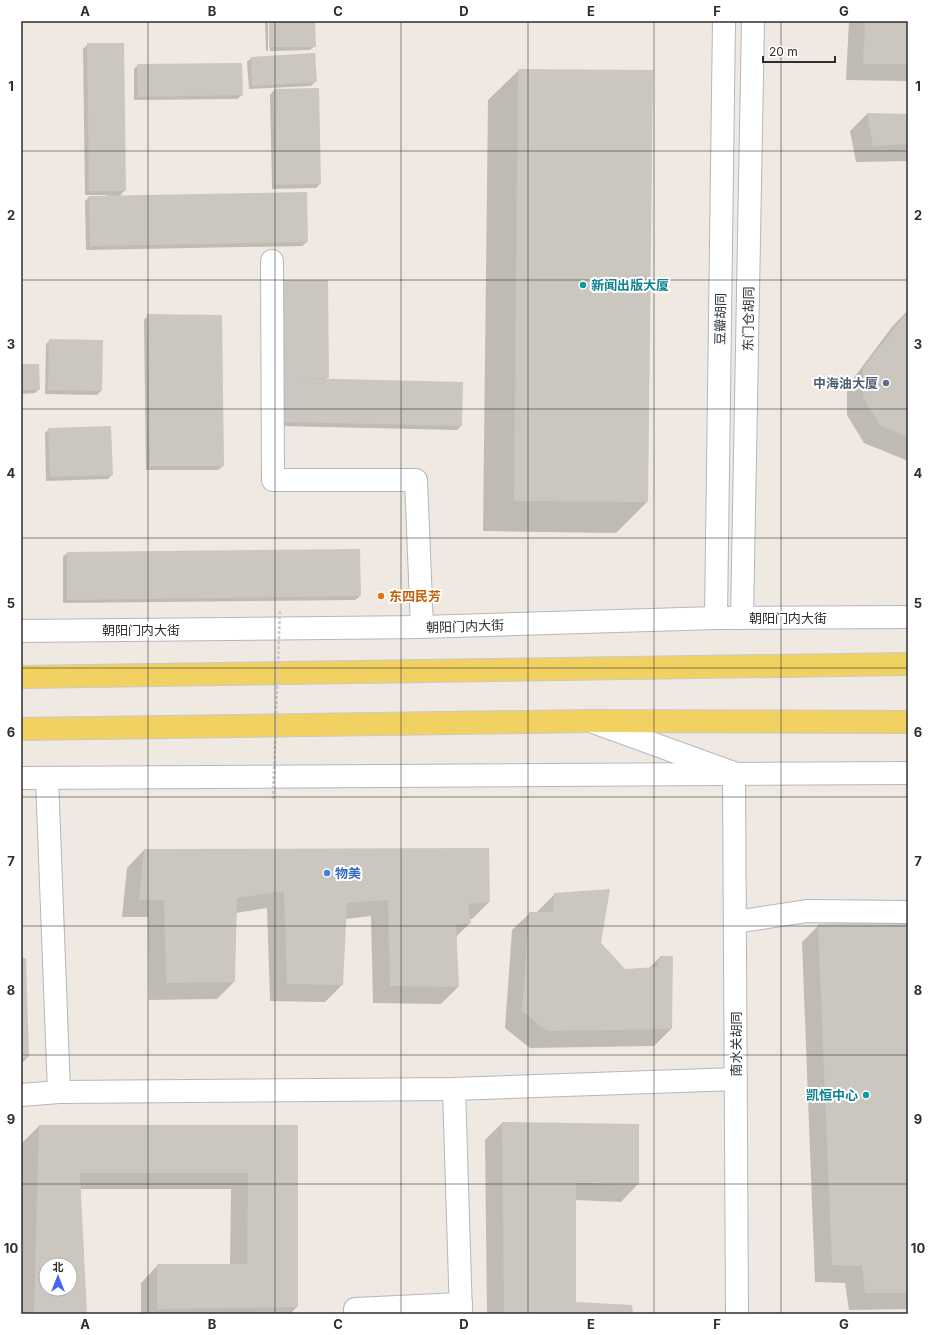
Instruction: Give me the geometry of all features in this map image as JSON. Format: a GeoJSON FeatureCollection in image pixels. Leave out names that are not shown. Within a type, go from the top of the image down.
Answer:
{"type":"FeatureCollection","features":[{"type":"Feature","properties":{"kind":"main road"},"geometry":{"type":"LineString","coordinates":[[21,677],[908,664]]}},
{"type":"Feature","properties":{"kind":"main road"},"geometry":{"type":"LineString","coordinates":[[21,729],[590,721],[908,722]]}},
{"type":"Feature","properties":{"kind":"street","name":"豆瓣胡同"},"geometry":{"type":"LineString","coordinates":[[716,618],[724,21]]}},
{"type":"Feature","properties":{"kind":"street","name":"东门仓胡同"},"geometry":{"type":"LineString","coordinates":[[742,618],[753,21]]}},
{"type":"Feature","properties":{"kind":"street"},"geometry":{"type":"LineString","coordinates":[[272,261],[273,480],[416,480],[422,627]]}},
{"type":"Feature","properties":{"kind":"street","name":"朝阳门内大街"},"geometry":{"type":"LineString","coordinates":[[21,630],[422,627],[716,618],[908,617]]}},
{"type":"Feature","properties":{"kind":"street"},"geometry":{"type":"LineString","coordinates":[[590,721],[734,773]]}},
{"type":"Feature","properties":{"kind":"street","name":"南水关胡同"},"geometry":{"type":"LineString","coordinates":[[734,773],[737,1314]]}},
{"type":"Feature","properties":{"kind":"street"},"geometry":{"type":"LineString","coordinates":[[21,778],[908,773]]}},
{"type":"Feature","properties":{"kind":"street"},"geometry":{"type":"LineString","coordinates":[[47,778],[59,1092]]}},
{"type":"Feature","properties":{"kind":"street"},"geometry":{"type":"LineString","coordinates":[[735,922],[807,911],[908,912]]}},
{"type":"Feature","properties":{"kind":"street"},"geometry":{"type":"LineString","coordinates":[[21,1095],[59,1092],[454,1089],[736,1079]]}},
{"type":"Feature","properties":{"kind":"street"},"geometry":{"type":"LineString","coordinates":[[355,1314],[355,1309],[461,1309],[454,1089]]}},
{"type":"Feature","properties":{"kind":"path"},"geometry":{"type":"LineString","coordinates":[[273,799],[280,610]]}},
{"type":"Feature","properties":{"kind":"building"},"geometry":{"type":"Polygon","coordinates":[[[269,21],[315,21],[316,47],[269,47],[269,21]]]}},
{"type":"Feature","properties":{"kind":"building"},"geometry":{"type":"Polygon","coordinates":[[[865,21],[908,21],[908,64],[863,64],[865,21]]]}},
{"type":"Feature","properties":{"kind":"building"},"geometry":{"type":"Polygon","coordinates":[[[87,43],[124,43],[126,191],[89,191],[87,43]]]}},
{"type":"Feature","properties":{"kind":"building"},"geometry":{"type":"Polygon","coordinates":[[[315,53],[317,82],[252,86],[251,57],[315,53]]]}},
{"type":"Feature","properties":{"kind":"building"},"geometry":{"type":"Polygon","coordinates":[[[242,63],[243,95],[138,97],[137,64],[242,63]]]}},
{"type":"Feature","properties":{"kind":"building","name":"新闻出版大厦"},"geometry":{"type":"Polygon","coordinates":[[[518,69],[653,70],[648,502],[514,501],[518,69]]]}},
{"type":"Feature","properties":{"kind":"building"},"geometry":{"type":"Polygon","coordinates":[[[319,88],[321,184],[276,185],[274,89],[319,88]]]}},
{"type":"Feature","properties":{"kind":"building"},"geometry":{"type":"Polygon","coordinates":[[[867,113],[908,114],[908,144],[873,146],[867,113]]]}},
{"type":"Feature","properties":{"kind":"building"},"geometry":{"type":"Polygon","coordinates":[[[307,192],[308,242],[90,246],[89,196],[307,192]]]}},
{"type":"Feature","properties":{"kind":"building"},"geometry":{"type":"Polygon","coordinates":[[[283,280],[328,280],[329,378],[297,378],[463,382],[462,426],[283,422],[283,280]]]}},
{"type":"Feature","properties":{"kind":"building","name":"中海油大厦"},"geometry":{"type":"Polygon","coordinates":[[[908,311],[908,437],[881,426],[863,398],[863,368],[908,311]]]}},
{"type":"Feature","properties":{"kind":"building"},"geometry":{"type":"Polygon","coordinates":[[[147,314],[222,315],[224,466],[150,466],[147,314]]]}},
{"type":"Feature","properties":{"kind":"building"},"geometry":{"type":"Polygon","coordinates":[[[49,339],[103,340],[102,391],[48,390],[49,339]]]}},
{"type":"Feature","properties":{"kind":"building"},"geometry":{"type":"Polygon","coordinates":[[[21,364],[39,364],[40,390],[21,390],[21,364]]]}},
{"type":"Feature","properties":{"kind":"building"},"geometry":{"type":"Polygon","coordinates":[[[111,426],[113,475],[50,477],[48,428],[111,426]]]}},
{"type":"Feature","properties":{"kind":"building"},"geometry":{"type":"Polygon","coordinates":[[[360,549],[361,596],[67,600],[67,552],[360,549]]]}},
{"type":"Feature","properties":{"kind":"building"},"geometry":{"type":"Polygon","coordinates":[[[489,848],[490,902],[468,904],[471,923],[456,925],[459,987],[390,986],[388,900],[347,903],[343,985],[287,984],[284,891],[237,898],[235,982],[166,983],[164,900],[139,900],[144,849],[489,848]]]}},
{"type":"Feature","properties":{"kind":"building"},"geometry":{"type":"Polygon","coordinates":[[[610,889],[601,943],[625,969],[657,967],[660,956],[673,956],[672,1029],[547,1031],[522,1011],[529,912],[553,912],[554,893],[610,889]]]}},
{"type":"Feature","properties":{"kind":"building","name":"凯恒中心"},"geometry":{"type":"Polygon","coordinates":[[[908,921],[908,1293],[865,1293],[862,1266],[832,1265],[818,924],[908,921]]]}},
{"type":"Feature","properties":{"kind":"building"},"geometry":{"type":"Polygon","coordinates":[[[21,958],[26,958],[29,1057],[21,1058],[21,958]]]}},
{"type":"Feature","properties":{"kind":"building"},"geometry":{"type":"Polygon","coordinates":[[[502,1122],[639,1124],[639,1185],[576,1183],[576,1302],[632,1305],[633,1314],[504,1314],[502,1122]]]}},
{"type":"Feature","properties":{"kind":"building"},"geometry":{"type":"Polygon","coordinates":[[[39,1125],[298,1125],[298,1307],[157,1309],[157,1264],[247,1264],[248,1173],[80,1173],[87,1314],[34,1314],[39,1125]]]}},
{"type":"Feature","properties":{"kind":"place","name":"新闻出版大厦"},"geometry":{"type":"Point","coordinates":[583,285]}},
{"type":"Feature","properties":{"kind":"place","name":"中海油大厦"},"geometry":{"type":"Point","coordinates":[886,383]}},
{"type":"Feature","properties":{"kind":"place","name":"东四民芳"},"geometry":{"type":"Point","coordinates":[381,596]}},
{"type":"Feature","properties":{"kind":"place","name":"物美"},"geometry":{"type":"Point","coordinates":[327,873]}},
{"type":"Feature","properties":{"kind":"place","name":"凯恒中心"},"geometry":{"type":"Point","coordinates":[866,1095]}}]}
